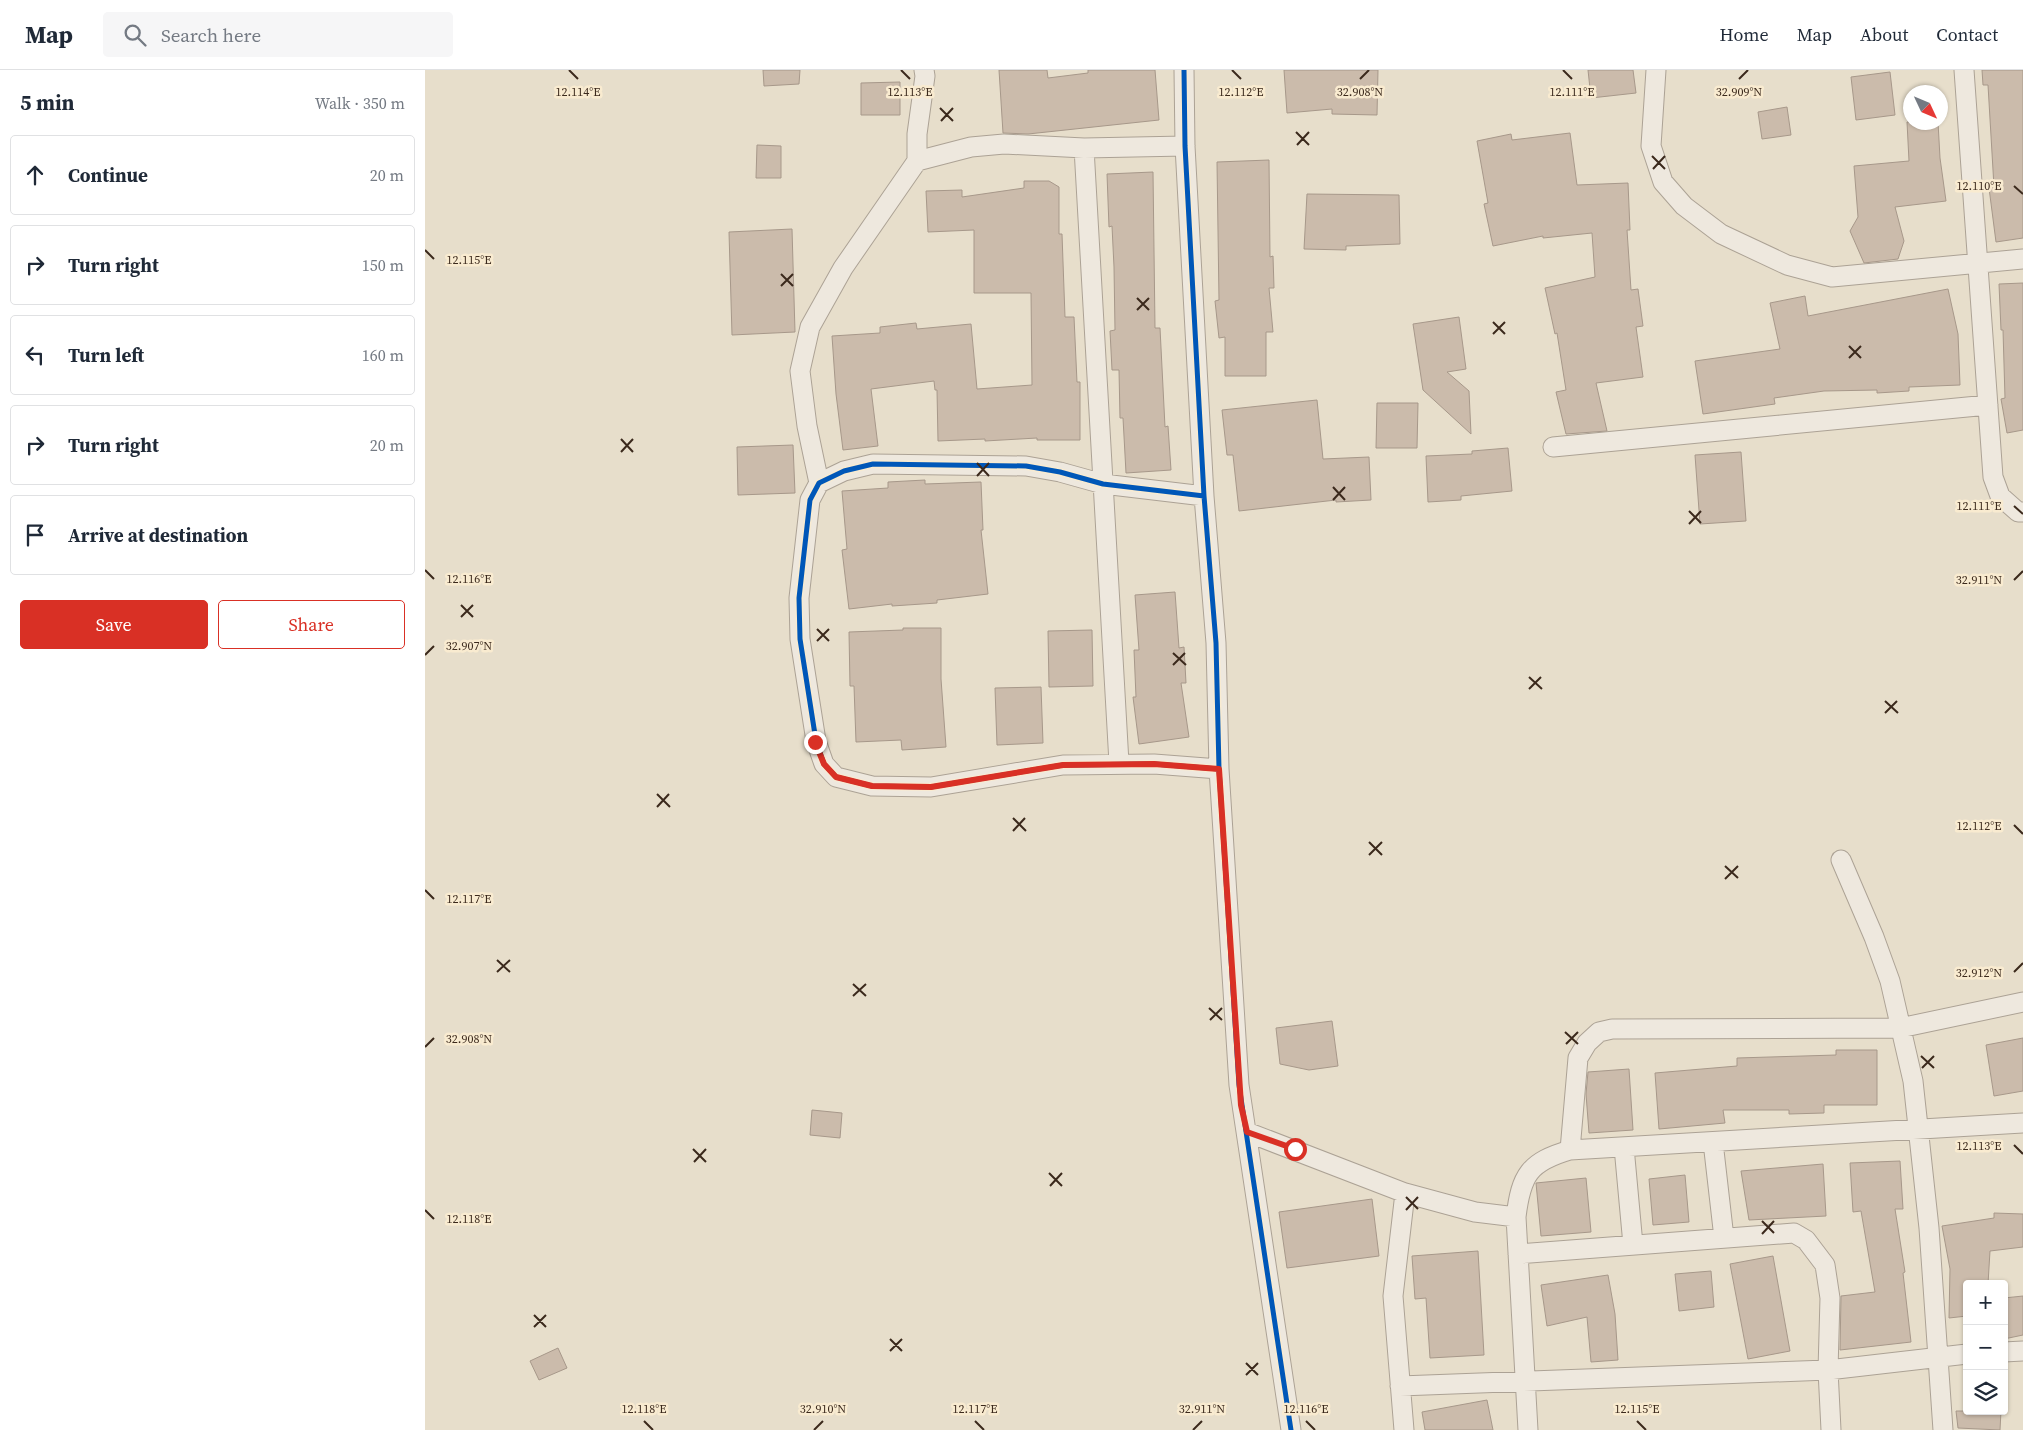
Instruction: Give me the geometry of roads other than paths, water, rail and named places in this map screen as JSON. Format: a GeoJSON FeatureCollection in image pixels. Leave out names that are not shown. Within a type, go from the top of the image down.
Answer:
{"type":"FeatureCollection","features":[{"type":"Feature","properties":{"kind":"street"},"geometry":{"type":"LineString","coordinates":[[819,483],[807,426],[800,371],[810,327],[843,268],[917,161],[917,134],[925,76],[923,70]]}},
{"type":"Feature","properties":{"kind":"street"},"geometry":{"type":"LineString","coordinates":[[1184,70],[1185,146],[1204,496],[1216,643],[1219,769],[1240,1095],[1291,1430]]}},
{"type":"Feature","properties":{"kind":"street"},"geometry":{"type":"LineString","coordinates":[[1656,70],[1651,146],[1663,182],[1684,206],[1721,234],[1787,265],[1832,277],[2023,259]]}},
{"type":"Feature","properties":{"kind":"street"},"geometry":{"type":"LineString","coordinates":[[1964,70],[1993,477],[2001,496],[2018,512],[2023,512]]}},
{"type":"Feature","properties":{"kind":"street"},"geometry":{"type":"LineString","coordinates":[[917,161],[971,147],[1005,144],[1084,148],[1185,146]]}},
{"type":"Feature","properties":{"kind":"street"},"geometry":{"type":"LineString","coordinates":[[1084,148],[1119,764]]}},
{"type":"Feature","properties":{"kind":"street"},"geometry":{"type":"LineString","coordinates":[[1553,447],[1988,405]]}},
{"type":"Feature","properties":{"kind":"street"},"geometry":{"type":"LineString","coordinates":[[1204,496],[1103,484],[1060,472],[1026,466],[873,464],[844,471],[819,483],[809,500],[799,598],[800,638],[815,742],[824,764],[836,777],[872,786],[931,787],[1063,765],[1119,764],[1219,769]]}},
{"type":"Feature","properties":{"kind":"street"},"geometry":{"type":"LineString","coordinates":[[1841,860],[1874,937],[1890,981],[1913,1081],[1939,1356],[1943,1430]]}},
{"type":"Feature","properties":{"kind":"street"},"geometry":{"type":"LineString","coordinates":[[1570,1150],[1578,1058],[1587,1043],[1599,1032],[1612,1029],[1900,1028],[2023,1002]]}},
{"type":"Feature","properties":{"kind":"street"},"geometry":{"type":"LineString","coordinates":[[1528,1430],[1516,1217],[1519,1192],[1528,1174],[1545,1157],[1570,1150],[2023,1124]]}},
{"type":"Feature","properties":{"kind":"street"},"geometry":{"type":"LineString","coordinates":[[1247,1132],[1405,1192],[1475,1212],[1516,1217]]}},
{"type":"Feature","properties":{"kind":"street"},"geometry":{"type":"LineString","coordinates":[[1713,1142],[1724,1238]]}},
{"type":"Feature","properties":{"kind":"street"},"geometry":{"type":"LineString","coordinates":[[1624,1147],[1633,1245]]}},
{"type":"Feature","properties":{"kind":"street"},"geometry":{"type":"LineString","coordinates":[[1403,1430],[1393,1296],[1405,1192]]}},
{"type":"Feature","properties":{"kind":"street"},"geometry":{"type":"LineString","coordinates":[[1518,1254],[1794,1233],[1806,1240],[1825,1265],[1830,1298],[1828,1370],[1831,1430]]}},
{"type":"Feature","properties":{"kind":"street"},"geometry":{"type":"LineString","coordinates":[[2008,1352],[2023,1351]]}},
{"type":"Feature","properties":{"kind":"street"},"geometry":{"type":"LineString","coordinates":[[1400,1386],[1828,1370],[1963,1354]]}}]}
